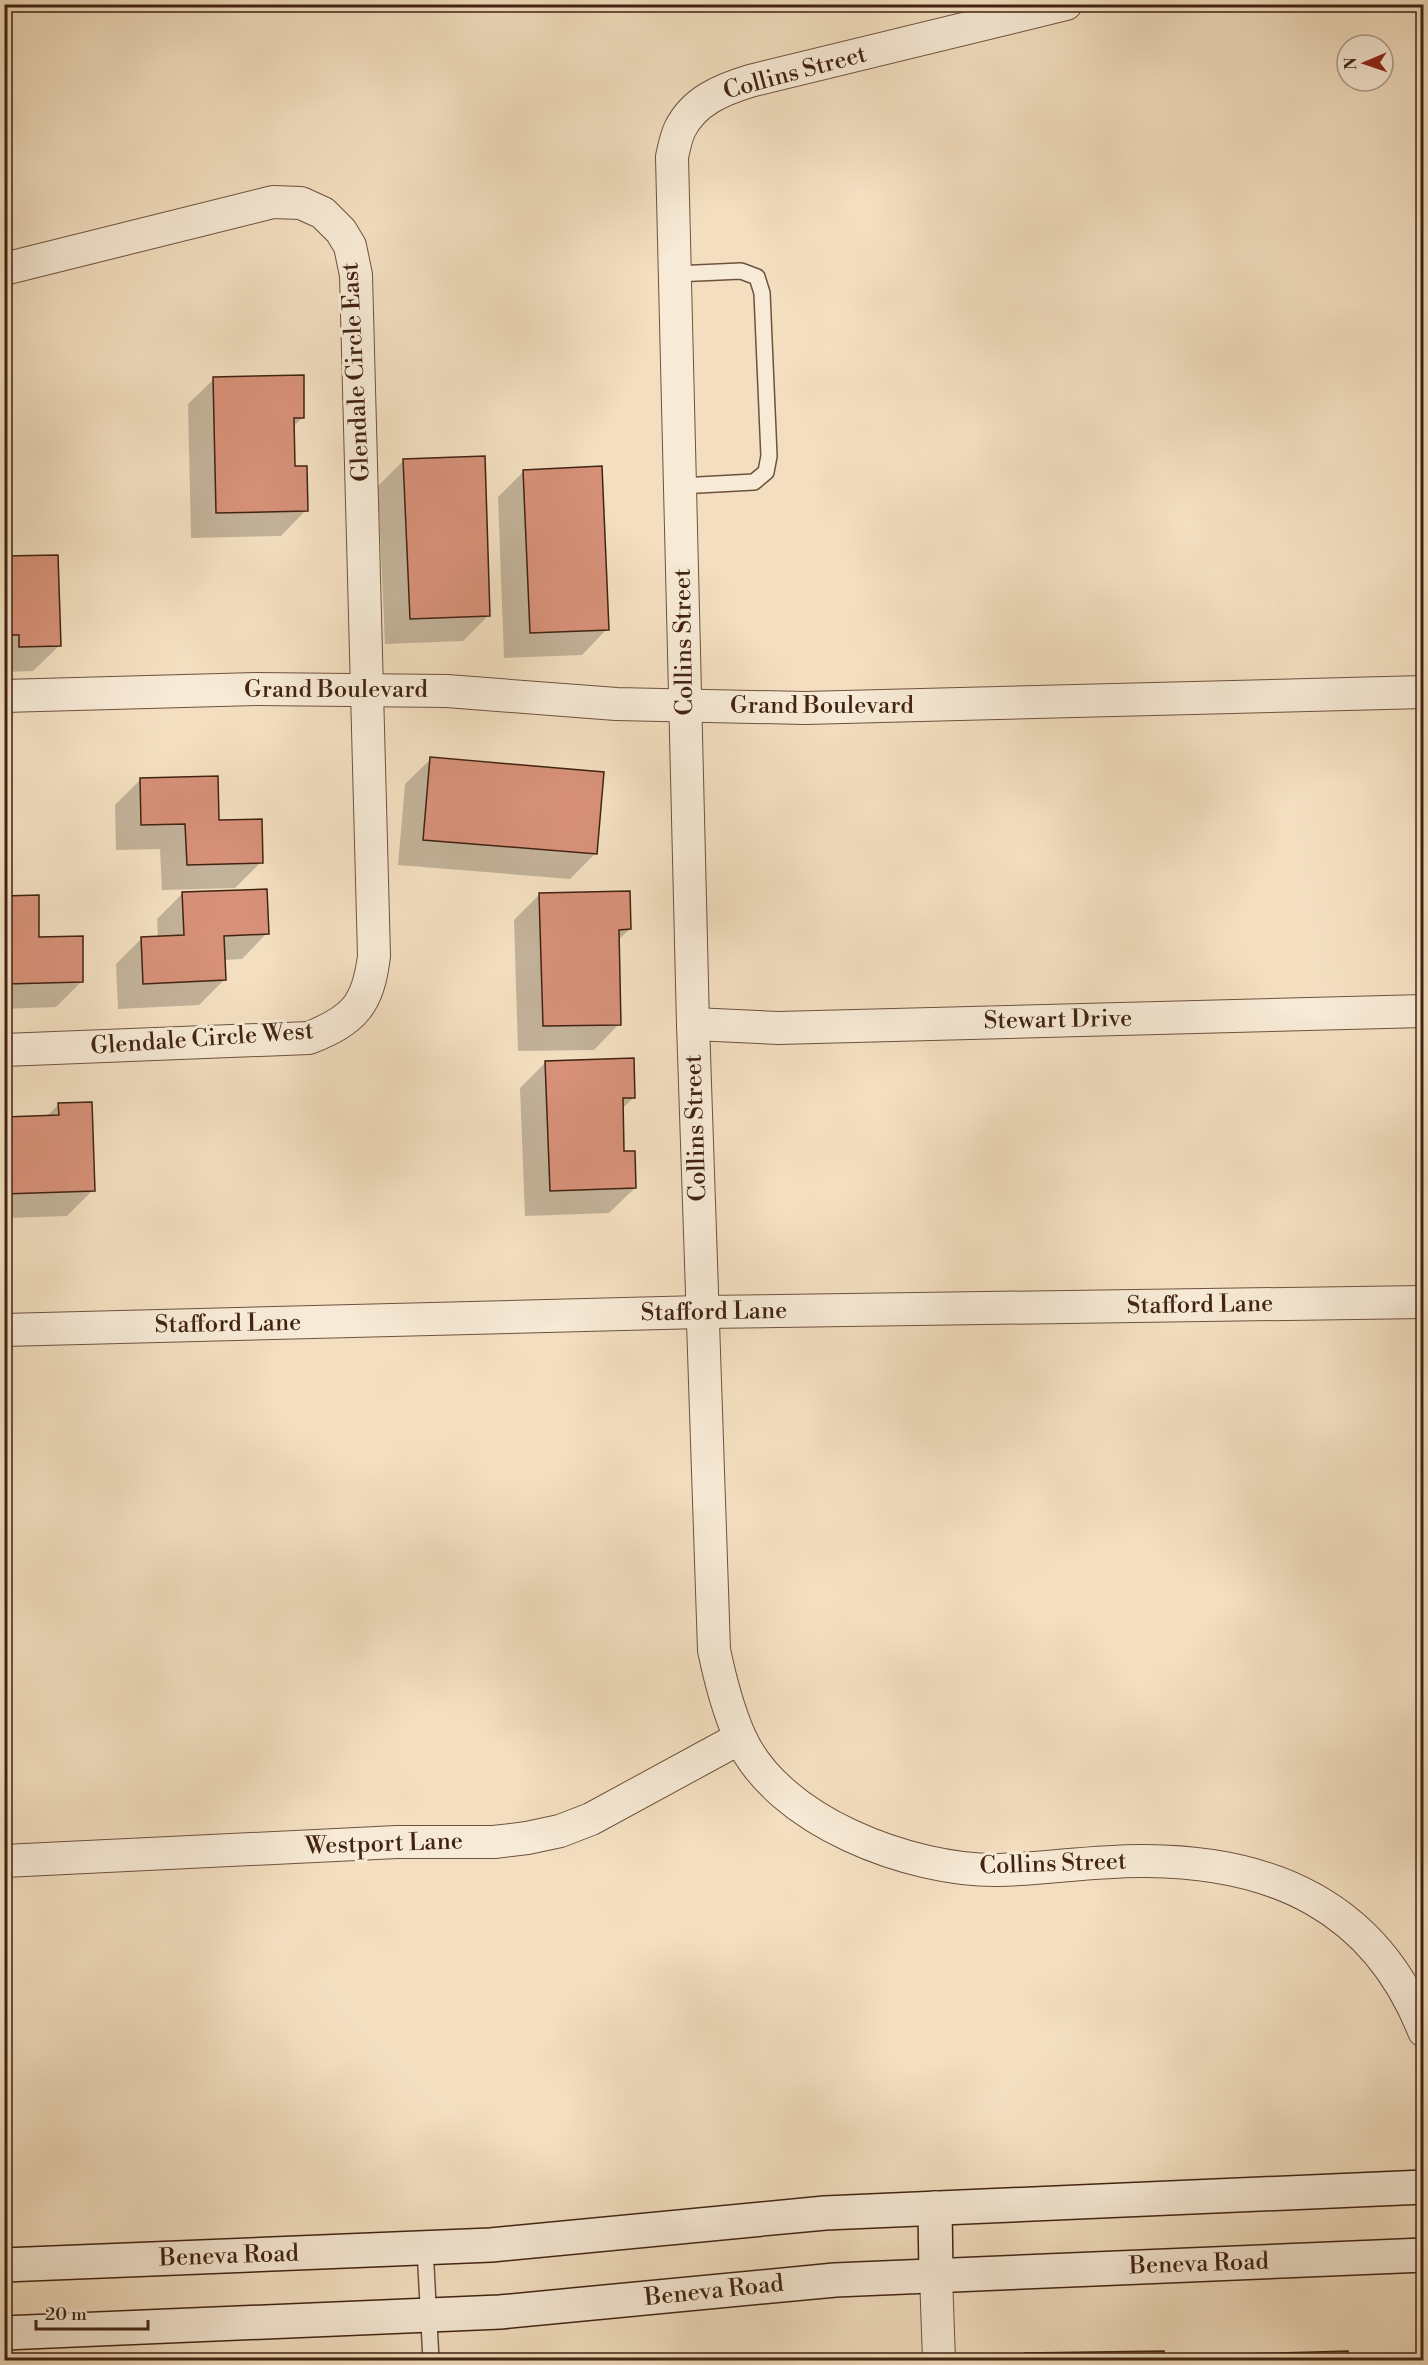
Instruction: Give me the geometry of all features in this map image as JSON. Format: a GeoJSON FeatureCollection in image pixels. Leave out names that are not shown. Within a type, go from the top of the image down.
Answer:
{"type":"FeatureCollection","features":[{"type":"Feature","properties":{"kind":"main road","name":"Beneva Road"},"geometry":{"type":"LineString","coordinates":[[4,2265],[491,2245],[825,2213],[1424,2187]]}},
{"type":"Feature","properties":{"kind":"main road"},"geometry":{"type":"LineString","coordinates":[[935,2208],[936,2276]]}},
{"type":"Feature","properties":{"kind":"main road","name":"Beneva Road"},"geometry":{"type":"LineString","coordinates":[[4,2333],[500,2312],[835,2280],[1424,2255]]}},
{"type":"Feature","properties":{"kind":"street","name":"Collins Street"},"geometry":{"type":"LineString","coordinates":[[1066,4],[720,90],[696,107],[680,129],[672,157],[701,1312],[714,1650],[720,1677],[740,1738],[763,1772],[793,1802],[836,1830],[892,1853],[940,1864],[996,1870],[1145,1861],[1202,1863],[1246,1871],[1304,1893],[1358,1931],[1380,1955],[1407,1993],[1424,2031]]}},
{"type":"Feature","properties":{"kind":"street","name":"Glendale Circle East"},"geometry":{"type":"LineString","coordinates":[[4,268],[273,202],[301,203],[323,213],[341,231],[350,246],[356,275],[366,690]]}},
{"type":"Feature","properties":{"kind":"street","name":"Grand Boulevard"},"geometry":{"type":"LineString","coordinates":[[4,696],[256,689],[447,691],[616,704],[805,708],[1424,692]]}},
{"type":"Feature","properties":{"kind":"street","name":"Glendale Circle West"},"geometry":{"type":"LineString","coordinates":[[4,1050],[309,1038],[336,1027],[358,1007],[370,983],[374,956],[366,690]]}},
{"type":"Feature","properties":{"kind":"street","name":"Stewart Drive"},"geometry":{"type":"LineString","coordinates":[[693,1024],[778,1028],[1424,1011]]}},
{"type":"Feature","properties":{"kind":"street","name":"Stafford Lane"},"geometry":{"type":"LineString","coordinates":[[4,1330],[701,1312],[1424,1302]]}},
{"type":"Feature","properties":{"kind":"street","name":"Westport Lane"},"geometry":{"type":"LineString","coordinates":[[4,1861],[397,1842],[494,1842],[527,1838],[560,1831],[591,1819],[740,1738]]}},
{"type":"Feature","properties":{"kind":"street"},"geometry":{"type":"LineString","coordinates":[[936,2276],[939,2361]]}},
{"type":"Feature","properties":{"kind":"lane"},"geometry":{"type":"LineString","coordinates":[[675,274],[741,271],[757,277],[762,293],[769,456],[766,472],[754,482],[680,486]]}},
{"type":"Feature","properties":{"kind":"lane"},"geometry":{"type":"LineString","coordinates":[[425,2248],[431,2361]]}},
{"type":"Feature","properties":{"kind":"building"},"geometry":{"type":"Polygon","coordinates":[[[304,375],[304,418],[294,418],[295,466],[307,466],[308,511],[216,513],[213,377],[304,375]]]}},
{"type":"Feature","properties":{"kind":"building"},"geometry":{"type":"Polygon","coordinates":[[[485,456],[490,616],[410,619],[403,459],[485,456]]]}},
{"type":"Feature","properties":{"kind":"building"},"geometry":{"type":"Polygon","coordinates":[[[602,466],[609,630],[530,633],[523,470],[602,466]]]}},
{"type":"Feature","properties":{"kind":"building"},"geometry":{"type":"Polygon","coordinates":[[[58,555],[61,646],[19,647],[19,635],[4,635],[4,556],[58,555]]]}},
{"type":"Feature","properties":{"kind":"building"},"geometry":{"type":"Polygon","coordinates":[[[430,757],[604,772],[597,854],[423,840],[430,757]]]}},
{"type":"Feature","properties":{"kind":"building"},"geometry":{"type":"Polygon","coordinates":[[[218,776],[219,820],[262,819],[263,863],[187,865],[185,824],[141,825],[140,778],[218,776]]]}},
{"type":"Feature","properties":{"kind":"building"},"geometry":{"type":"Polygon","coordinates":[[[267,889],[269,934],[224,936],[226,980],[143,984],[141,937],[184,935],[182,892],[267,889]]]}},
{"type":"Feature","properties":{"kind":"building"},"geometry":{"type":"Polygon","coordinates":[[[630,891],[631,929],[619,930],[621,1025],[543,1026],[539,893],[630,891]]]}},
{"type":"Feature","properties":{"kind":"building"},"geometry":{"type":"Polygon","coordinates":[[[39,895],[39,937],[83,936],[83,982],[6,984],[4,896],[39,895]]]}},
{"type":"Feature","properties":{"kind":"building"},"geometry":{"type":"Polygon","coordinates":[[[634,1058],[635,1098],[623,1098],[624,1151],[635,1151],[636,1188],[550,1191],[545,1061],[634,1058]]]}},
{"type":"Feature","properties":{"kind":"building"},"geometry":{"type":"Polygon","coordinates":[[[92,1102],[95,1191],[4,1194],[4,1103],[5,1117],[59,1115],[58,1103],[92,1102]]]}},
{"type":"Feature","properties":{"kind":"building"},"geometry":{"type":"Polygon","coordinates":[[[1164,2351],[1164,2360],[1024,2360],[1024,2353],[1164,2351]]]}},
{"type":"Feature","properties":{"kind":"building"},"geometry":{"type":"Polygon","coordinates":[[[1348,2351],[1348,2360],[1241,2360],[1240,2354],[1348,2351]]]}}]}
